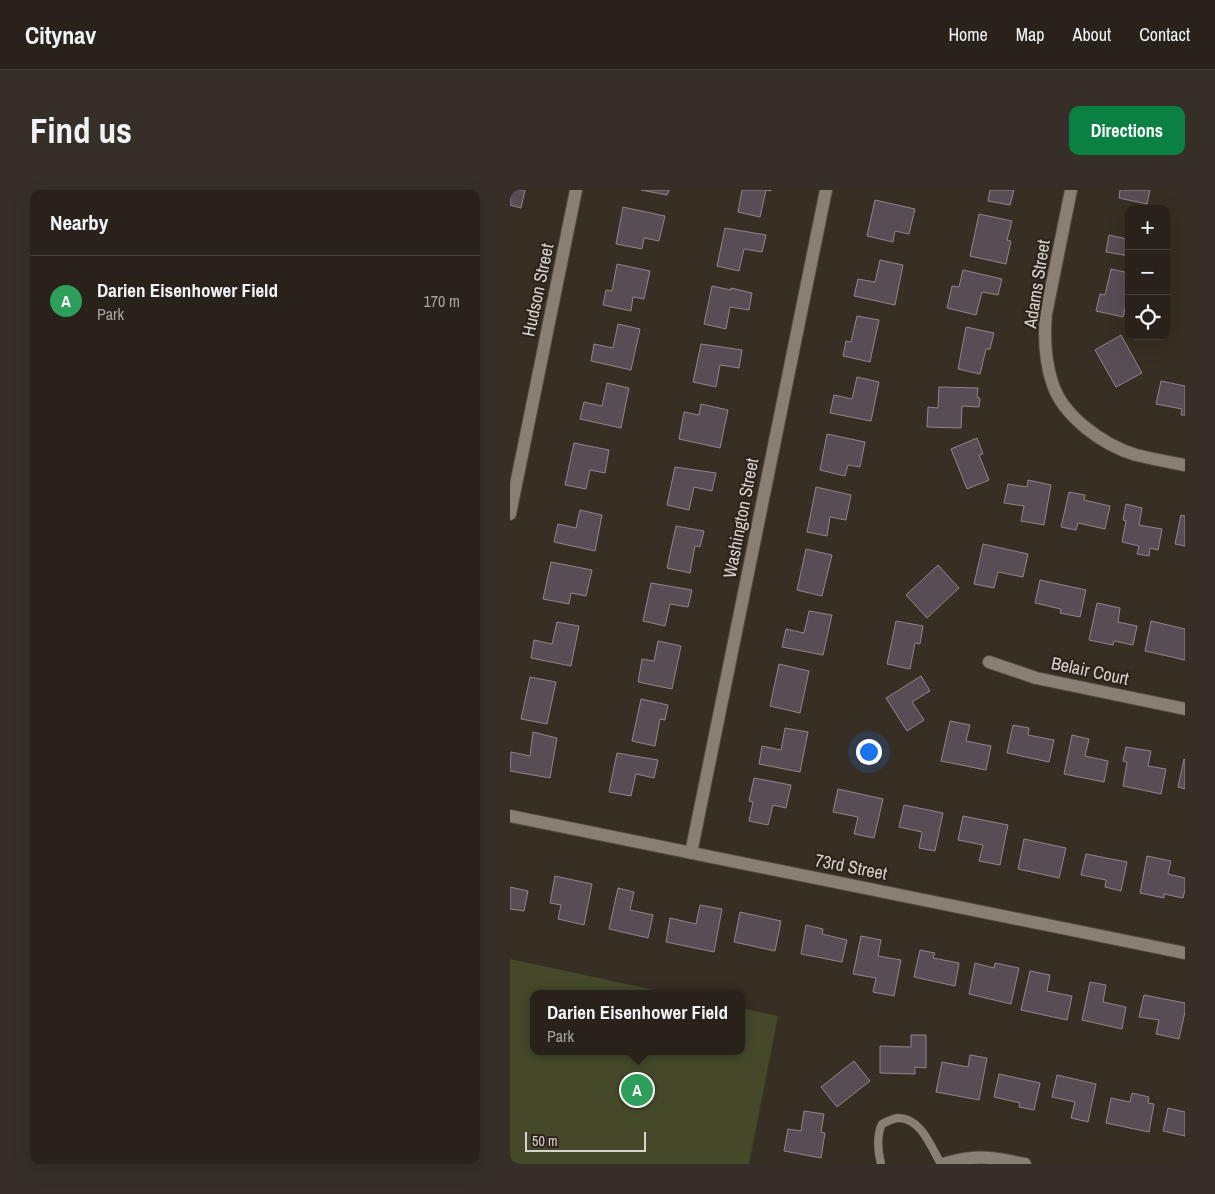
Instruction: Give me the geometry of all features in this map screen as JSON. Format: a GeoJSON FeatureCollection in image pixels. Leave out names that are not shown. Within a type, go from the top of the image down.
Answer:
{"type":"FeatureCollection","features":[{"type":"Feature","properties":{"kind":"street","name":"Hudson Street"},"geometry":{"type":"LineString","coordinates":[[510,514],[576,190]]}},
{"type":"Feature","properties":{"kind":"street","name":"Washington Street"},"geometry":{"type":"LineString","coordinates":[[691,853],[826,190]]}},
{"type":"Feature","properties":{"kind":"street","name":"Adams Street"},"geometry":{"type":"LineString","coordinates":[[1071,190],[1046,314],[1046,346],[1052,383],[1062,403],[1073,417],[1102,440],[1136,455],[1185,465]]}},
{"type":"Feature","properties":{"kind":"street","name":"Belair Court"},"geometry":{"type":"LineString","coordinates":[[989,662],[1036,678],[1185,709]]}},
{"type":"Feature","properties":{"kind":"street","name":"73rd Street"},"geometry":{"type":"LineString","coordinates":[[510,816],[1185,953]]}},
{"type":"Feature","properties":{"kind":"street"},"geometry":{"type":"LineString","coordinates":[[942,1164],[964,1159],[989,1158],[1025,1164]]}},
{"type":"Feature","properties":{"kind":"lane"},"geometry":{"type":"LineString","coordinates":[[881,1164],[878,1153],[879,1130],[882,1124],[896,1118],[912,1122],[924,1133],[942,1164]]}},
{"type":"Feature","properties":{"kind":"green space"},"geometry":{"type":"Polygon","coordinates":[[[510,959],[654,990],[530,990],[530,1055],[745,1055],[745,1009],[778,1016],[749,1164],[510,1164],[510,959]]]}},
{"type":"Feature","properties":{"kind":"building"},"geometry":{"type":"Polygon","coordinates":[[[510,190],[525,190],[521,208],[510,205],[510,190]]]}},
{"type":"Feature","properties":{"kind":"building"},"geometry":{"type":"Polygon","coordinates":[[[641,190],[669,190],[667,195],[641,190]]]}},
{"type":"Feature","properties":{"kind":"building"},"geometry":{"type":"Polygon","coordinates":[[[742,190],[766,190],[760,217],[738,212],[742,190]]]}},
{"type":"Feature","properties":{"kind":"building"},"geometry":{"type":"Polygon","coordinates":[[[990,190],[1014,190],[1010,205],[988,201],[990,190]]]}},
{"type":"Feature","properties":{"kind":"building"},"geometry":{"type":"Polygon","coordinates":[[[1120,190],[1150,190],[1147,204],[1119,198],[1120,190]]]}},
{"type":"Feature","properties":{"kind":"building"},"geometry":{"type":"Polygon","coordinates":[[[875,200],[915,209],[909,234],[895,231],[893,242],[867,236],[875,200]]]}},
{"type":"Feature","properties":{"kind":"building"},"geometry":{"type":"Polygon","coordinates":[[[623,207],[665,216],[659,241],[644,238],[642,249],[616,244],[623,207]]]}},
{"type":"Feature","properties":{"kind":"building"},"geometry":{"type":"Polygon","coordinates":[[[979,214],[1012,221],[1007,240],[1011,241],[1006,264],[970,256],[979,214]]]}},
{"type":"Feature","properties":{"kind":"building"},"geometry":{"type":"Polygon","coordinates":[[[725,228],[766,235],[762,252],[744,249],[739,271],[717,266],[725,228]]]}},
{"type":"Feature","properties":{"kind":"building"},"geometry":{"type":"Polygon","coordinates":[[[1109,235],[1125,239],[1125,255],[1106,252],[1109,235]]]}},
{"type":"Feature","properties":{"kind":"building"},"geometry":{"type":"Polygon","coordinates":[[[880,260],[903,265],[895,305],[854,296],[858,279],[875,282],[880,260]]]}},
{"type":"Feature","properties":{"kind":"building"},"geometry":{"type":"Polygon","coordinates":[[[617,264],[650,271],[644,299],[633,297],[631,311],[603,305],[606,290],[612,291],[617,264]]]}},
{"type":"Feature","properties":{"kind":"building"},"geometry":{"type":"Polygon","coordinates":[[[1111,269],[1125,272],[1125,309],[1123,317],[1096,311],[1100,294],[1105,295],[1111,269]]]}},
{"type":"Feature","properties":{"kind":"building"},"geometry":{"type":"Polygon","coordinates":[[[963,270],[1002,279],[998,295],[982,292],[976,315],[947,308],[952,286],[959,287],[963,270]]]}},
{"type":"Feature","properties":{"kind":"building"},"geometry":{"type":"Polygon","coordinates":[[[712,286],[752,293],[749,310],[730,307],[726,329],[704,324],[712,286]]]}},
{"type":"Feature","properties":{"kind":"building"},"geometry":{"type":"Polygon","coordinates":[[[857,316],[879,320],[870,362],[843,356],[846,341],[851,342],[857,316]]]}},
{"type":"Feature","properties":{"kind":"building"},"geometry":{"type":"Polygon","coordinates":[[[618,324],[640,329],[631,370],[591,361],[594,344],[613,348],[618,324]]]}},
{"type":"Feature","properties":{"kind":"building"},"geometry":{"type":"Polygon","coordinates":[[[966,327],[994,333],[990,349],[986,349],[980,374],[958,369],[966,327]]]}},
{"type":"Feature","properties":{"kind":"building"},"geometry":{"type":"Polygon","coordinates":[[[1121,335],[1142,373],[1116,387],[1095,350],[1121,335]]]}},
{"type":"Feature","properties":{"kind":"building"},"geometry":{"type":"Polygon","coordinates":[[[701,344],[742,350],[739,368],[720,365],[716,387],[693,382],[701,344]]]}},
{"type":"Feature","properties":{"kind":"building"},"geometry":{"type":"Polygon","coordinates":[[[857,377],[879,382],[871,421],[830,413],[834,395],[852,399],[857,377]]]}},
{"type":"Feature","properties":{"kind":"building"},"geometry":{"type":"Polygon","coordinates":[[[1161,381],[1185,386],[1185,415],[1181,415],[1182,409],[1156,404],[1161,381]]]}},
{"type":"Feature","properties":{"kind":"building"},"geometry":{"type":"Polygon","coordinates":[[[607,383],[629,388],[621,428],[580,419],[584,402],[602,406],[607,383]]]}},
{"type":"Feature","properties":{"kind":"building"},"geometry":{"type":"Polygon","coordinates":[[[939,387],[978,388],[979,407],[962,406],[961,428],[927,427],[928,407],[938,408],[939,387]]]}},
{"type":"Feature","properties":{"kind":"building"},"geometry":{"type":"Polygon","coordinates":[[[701,404],[728,410],[720,448],[679,439],[684,412],[699,415],[701,404]]]}},
{"type":"Feature","properties":{"kind":"building"},"geometry":{"type":"Polygon","coordinates":[[[827,434],[865,442],[860,467],[848,465],[845,476],[820,470],[827,434]]]}},
{"type":"Feature","properties":{"kind":"building"},"geometry":{"type":"Polygon","coordinates":[[[977,438],[983,454],[979,455],[989,480],[967,489],[951,449],[977,438]]]}},
{"type":"Feature","properties":{"kind":"building"},"geometry":{"type":"Polygon","coordinates":[[[574,443],[609,450],[605,473],[590,470],[586,489],[565,485],[574,443]]]}},
{"type":"Feature","properties":{"kind":"building"},"geometry":{"type":"Polygon","coordinates":[[[675,467],[716,473],[712,491],[694,487],[689,510],[667,505],[675,467]]]}},
{"type":"Feature","properties":{"kind":"building"},"geometry":{"type":"Polygon","coordinates":[[[1028,480],[1051,485],[1044,525],[1021,521],[1024,506],[1004,503],[1008,484],[1027,487],[1028,480]]]}},
{"type":"Feature","properties":{"kind":"building"},"geometry":{"type":"Polygon","coordinates":[[[816,487],[851,495],[846,520],[830,517],[827,536],[807,532],[816,487]]]}},
{"type":"Feature","properties":{"kind":"building"},"geometry":{"type":"Polygon","coordinates":[[[1069,492],[1085,495],[1084,500],[1110,506],[1105,529],[1078,523],[1076,530],[1061,527],[1069,492]]]}},
{"type":"Feature","properties":{"kind":"building"},"geometry":{"type":"Polygon","coordinates":[[[1126,504],[1142,508],[1139,525],[1162,529],[1158,550],[1150,548],[1149,556],[1137,554],[1139,546],[1122,542],[1126,521],[1123,520],[1126,504]]]}},
{"type":"Feature","properties":{"kind":"building"},"geometry":{"type":"Polygon","coordinates":[[[580,510],[602,515],[595,551],[554,542],[558,524],[576,528],[580,510]]]}},
{"type":"Feature","properties":{"kind":"building"},"geometry":{"type":"Polygon","coordinates":[[[1181,515],[1185,516],[1185,546],[1175,544],[1181,515]]]}},
{"type":"Feature","properties":{"kind":"building"},"geometry":{"type":"Polygon","coordinates":[[[676,526],[704,531],[700,547],[695,546],[690,573],[667,568],[676,526]]]}},
{"type":"Feature","properties":{"kind":"building"},"geometry":{"type":"Polygon","coordinates":[[[983,544],[1028,554],[1023,577],[998,572],[994,588],[974,584],[983,544]]]}},
{"type":"Feature","properties":{"kind":"building"},"geometry":{"type":"Polygon","coordinates":[[[806,549],[832,555],[822,596],[797,590],[806,549]]]}},
{"type":"Feature","properties":{"kind":"building"},"geometry":{"type":"Polygon","coordinates":[[[551,562],[592,570],[586,596],[571,593],[569,604],[543,599],[551,562]]]}},
{"type":"Feature","properties":{"kind":"building"},"geometry":{"type":"Polygon","coordinates":[[[938,565],[959,588],[927,618],[906,595],[938,565]]]}},
{"type":"Feature","properties":{"kind":"building"},"geometry":{"type":"Polygon","coordinates":[[[1040,580],[1086,590],[1080,617],[1060,613],[1061,609],[1035,603],[1040,580]]]}},
{"type":"Feature","properties":{"kind":"building"},"geometry":{"type":"Polygon","coordinates":[[[651,583],[692,590],[688,607],[670,604],[665,626],[643,621],[651,583]]]}},
{"type":"Feature","properties":{"kind":"building"},"geometry":{"type":"Polygon","coordinates":[[[1097,603],[1120,608],[1118,622],[1137,626],[1133,645],[1114,641],[1113,645],[1089,640],[1097,603]]]}},
{"type":"Feature","properties":{"kind":"building"},"geometry":{"type":"Polygon","coordinates":[[[809,611],[832,615],[823,655],[782,647],[786,629],[804,633],[809,611]]]}},
{"type":"Feature","properties":{"kind":"building"},"geometry":{"type":"Polygon","coordinates":[[[896,621],[923,626],[920,644],[915,643],[910,669],[887,664],[896,621]]]}},
{"type":"Feature","properties":{"kind":"building"},"geometry":{"type":"Polygon","coordinates":[[[1151,621],[1185,629],[1185,660],[1145,651],[1151,621]]]}},
{"type":"Feature","properties":{"kind":"building"},"geometry":{"type":"Polygon","coordinates":[[[557,622],[579,626],[571,666],[531,658],[534,640],[552,644],[557,622]]]}},
{"type":"Feature","properties":{"kind":"building"},"geometry":{"type":"Polygon","coordinates":[[[658,641],[681,646],[672,689],[638,682],[642,659],[654,661],[658,641]]]}},
{"type":"Feature","properties":{"kind":"building"},"geometry":{"type":"Polygon","coordinates":[[[779,664],[809,671],[800,713],[770,706],[779,664]]]}},
{"type":"Feature","properties":{"kind":"building"},"geometry":{"type":"Polygon","coordinates":[[[921,676],[930,691],[912,702],[924,720],[907,731],[886,698],[921,676]]]}},
{"type":"Feature","properties":{"kind":"building"},"geometry":{"type":"Polygon","coordinates":[[[530,677],[556,682],[547,724],[521,719],[530,677]]]}},
{"type":"Feature","properties":{"kind":"building"},"geometry":{"type":"Polygon","coordinates":[[[641,699],[668,705],[665,720],[660,719],[655,746],[632,741],[641,699]]]}},
{"type":"Feature","properties":{"kind":"building"},"geometry":{"type":"Polygon","coordinates":[[[950,721],[970,725],[966,741],[991,746],[986,770],[941,761],[950,721]]]}},
{"type":"Feature","properties":{"kind":"building"},"geometry":{"type":"Polygon","coordinates":[[[1013,725],[1029,728],[1028,735],[1054,740],[1049,762],[1007,753],[1013,725]]]}},
{"type":"Feature","properties":{"kind":"building"},"geometry":{"type":"Polygon","coordinates":[[[785,728],[808,732],[800,772],[759,764],[762,746],[781,750],[785,728]]]}},
{"type":"Feature","properties":{"kind":"building"},"geometry":{"type":"Polygon","coordinates":[[[533,732],[557,738],[550,778],[510,771],[511,752],[530,756],[533,732]]]}},
{"type":"Feature","properties":{"kind":"building"},"geometry":{"type":"Polygon","coordinates":[[[1072,735],[1089,739],[1085,756],[1108,761],[1104,782],[1064,774],[1072,735]]]}},
{"type":"Feature","properties":{"kind":"building"},"geometry":{"type":"Polygon","coordinates":[[[1126,747],[1151,751],[1148,766],[1166,769],[1161,794],[1123,786],[1127,762],[1123,761],[1126,747]]]}},
{"type":"Feature","properties":{"kind":"building"},"geometry":{"type":"Polygon","coordinates":[[[617,753],[658,760],[654,778],[636,774],[631,796],[609,792],[617,753]]]}},
{"type":"Feature","properties":{"kind":"building"},"geometry":{"type":"Polygon","coordinates":[[[1185,760],[1185,789],[1178,787],[1185,760]]]}},
{"type":"Feature","properties":{"kind":"building"},"geometry":{"type":"Polygon","coordinates":[[[754,778],[791,785],[786,808],[773,805],[768,825],[749,821],[753,802],[749,801],[754,778]]]}},
{"type":"Feature","properties":{"kind":"building"},"geometry":{"type":"Polygon","coordinates":[[[838,789],[883,799],[874,838],[854,834],[858,817],[833,812],[838,789]]]}},
{"type":"Feature","properties":{"kind":"building"},"geometry":{"type":"Polygon","coordinates":[[[904,805],[943,813],[935,851],[919,848],[922,832],[899,827],[904,805]]]}},
{"type":"Feature","properties":{"kind":"building"},"geometry":{"type":"Polygon","coordinates":[[[963,816],[1008,825],[1000,865],[979,861],[983,845],[958,840],[963,816]]]}},
{"type":"Feature","properties":{"kind":"building"},"geometry":{"type":"Polygon","coordinates":[[[1024,839],[1066,848],[1059,878],[1018,869],[1024,839]]]}},
{"type":"Feature","properties":{"kind":"building"},"geometry":{"type":"Polygon","coordinates":[[[1086,854],[1127,862],[1121,891],[1105,887],[1106,880],[1081,875],[1086,854]]]}},
{"type":"Feature","properties":{"kind":"building"},"geometry":{"type":"Polygon","coordinates":[[[1147,856],[1171,861],[1168,874],[1185,878],[1183,898],[1164,894],[1164,898],[1140,893],[1147,856]]]}},
{"type":"Feature","properties":{"kind":"building"},"geometry":{"type":"Polygon","coordinates":[[[555,876],[592,884],[584,925],[558,919],[561,905],[550,903],[555,876]]]}},
{"type":"Feature","properties":{"kind":"building"},"geometry":{"type":"Polygon","coordinates":[[[510,887],[528,891],[524,911],[510,909],[510,887]]]}},
{"type":"Feature","properties":{"kind":"building"},"geometry":{"type":"Polygon","coordinates":[[[618,888],[634,892],[630,910],[653,915],[648,938],[609,929],[618,888]]]}},
{"type":"Feature","properties":{"kind":"building"},"geometry":{"type":"Polygon","coordinates":[[[700,905],[722,909],[714,952],[666,942],[670,918],[696,924],[700,905]]]}},
{"type":"Feature","properties":{"kind":"building"},"geometry":{"type":"Polygon","coordinates":[[[740,912],[781,921],[775,951],[734,942],[740,912]]]}},
{"type":"Feature","properties":{"kind":"building"},"geometry":{"type":"Polygon","coordinates":[[[806,925],[823,929],[822,934],[847,940],[842,962],[801,954],[806,925]]]}},
{"type":"Feature","properties":{"kind":"building"},"geometry":{"type":"Polygon","coordinates":[[[861,936],[881,940],[878,956],[901,960],[894,996],[873,992],[876,978],[853,974],[861,936]]]}},
{"type":"Feature","properties":{"kind":"building"},"geometry":{"type":"Polygon","coordinates":[[[920,950],[935,953],[933,958],[959,963],[955,986],[914,977],[920,950]]]}},
{"type":"Feature","properties":{"kind":"building"},"geometry":{"type":"Polygon","coordinates":[[[975,963],[994,968],[995,963],[1019,968],[1011,1004],[969,994],[975,963]]]}},
{"type":"Feature","properties":{"kind":"building"},"geometry":{"type":"Polygon","coordinates":[[[1030,971],[1050,975],[1047,991],[1072,996],[1067,1020],[1021,1010],[1030,971]]]}},
{"type":"Feature","properties":{"kind":"building"},"geometry":{"type":"Polygon","coordinates":[[[1090,982],[1106,985],[1103,1002],[1126,1007],[1122,1029],[1082,1020],[1090,982]]]}},
{"type":"Feature","properties":{"kind":"building"},"geometry":{"type":"Polygon","coordinates":[[[1144,995],[1185,1003],[1179,1039],[1156,1034],[1159,1020],[1139,1017],[1144,995]]]}},
{"type":"Feature","properties":{"kind":"building"},"geometry":{"type":"Polygon","coordinates":[[[911,1035],[926,1035],[926,1068],[915,1067],[915,1074],[880,1073],[880,1046],[911,1047],[911,1035]]]}},
{"type":"Feature","properties":{"kind":"building"},"geometry":{"type":"Polygon","coordinates":[[[970,1055],[987,1058],[979,1100],[936,1092],[942,1062],[968,1067],[970,1055]]]}},
{"type":"Feature","properties":{"kind":"building"},"geometry":{"type":"Polygon","coordinates":[[[854,1061],[870,1081],[837,1107],[821,1087],[854,1061]]]}},
{"type":"Feature","properties":{"kind":"building"},"geometry":{"type":"Polygon","coordinates":[[[999,1074],[1040,1083],[1034,1110],[1019,1107],[1020,1103],[994,1097],[999,1074]]]}},
{"type":"Feature","properties":{"kind":"building"},"geometry":{"type":"Polygon","coordinates":[[[1057,1075],[1096,1084],[1088,1122],[1071,1118],[1075,1102],[1052,1097],[1057,1075]]]}},
{"type":"Feature","properties":{"kind":"building"},"geometry":{"type":"Polygon","coordinates":[[[1132,1093],[1149,1097],[1148,1103],[1154,1104],[1149,1132],[1106,1123],[1111,1098],[1130,1102],[1132,1093]]]}},
{"type":"Feature","properties":{"kind":"building"},"geometry":{"type":"Polygon","coordinates":[[[1168,1108],[1185,1112],[1185,1136],[1163,1131],[1168,1108]]]}},
{"type":"Feature","properties":{"kind":"building"},"geometry":{"type":"Polygon","coordinates":[[[804,1111],[824,1114],[821,1132],[825,1133],[821,1158],[784,1151],[788,1129],[801,1131],[804,1111]]]}},
{"type":"Feature","properties":{"kind":"place","name":"Darien Eisenhower Field"},"geometry":{"type":"Point","coordinates":[637,1090]}}]}
